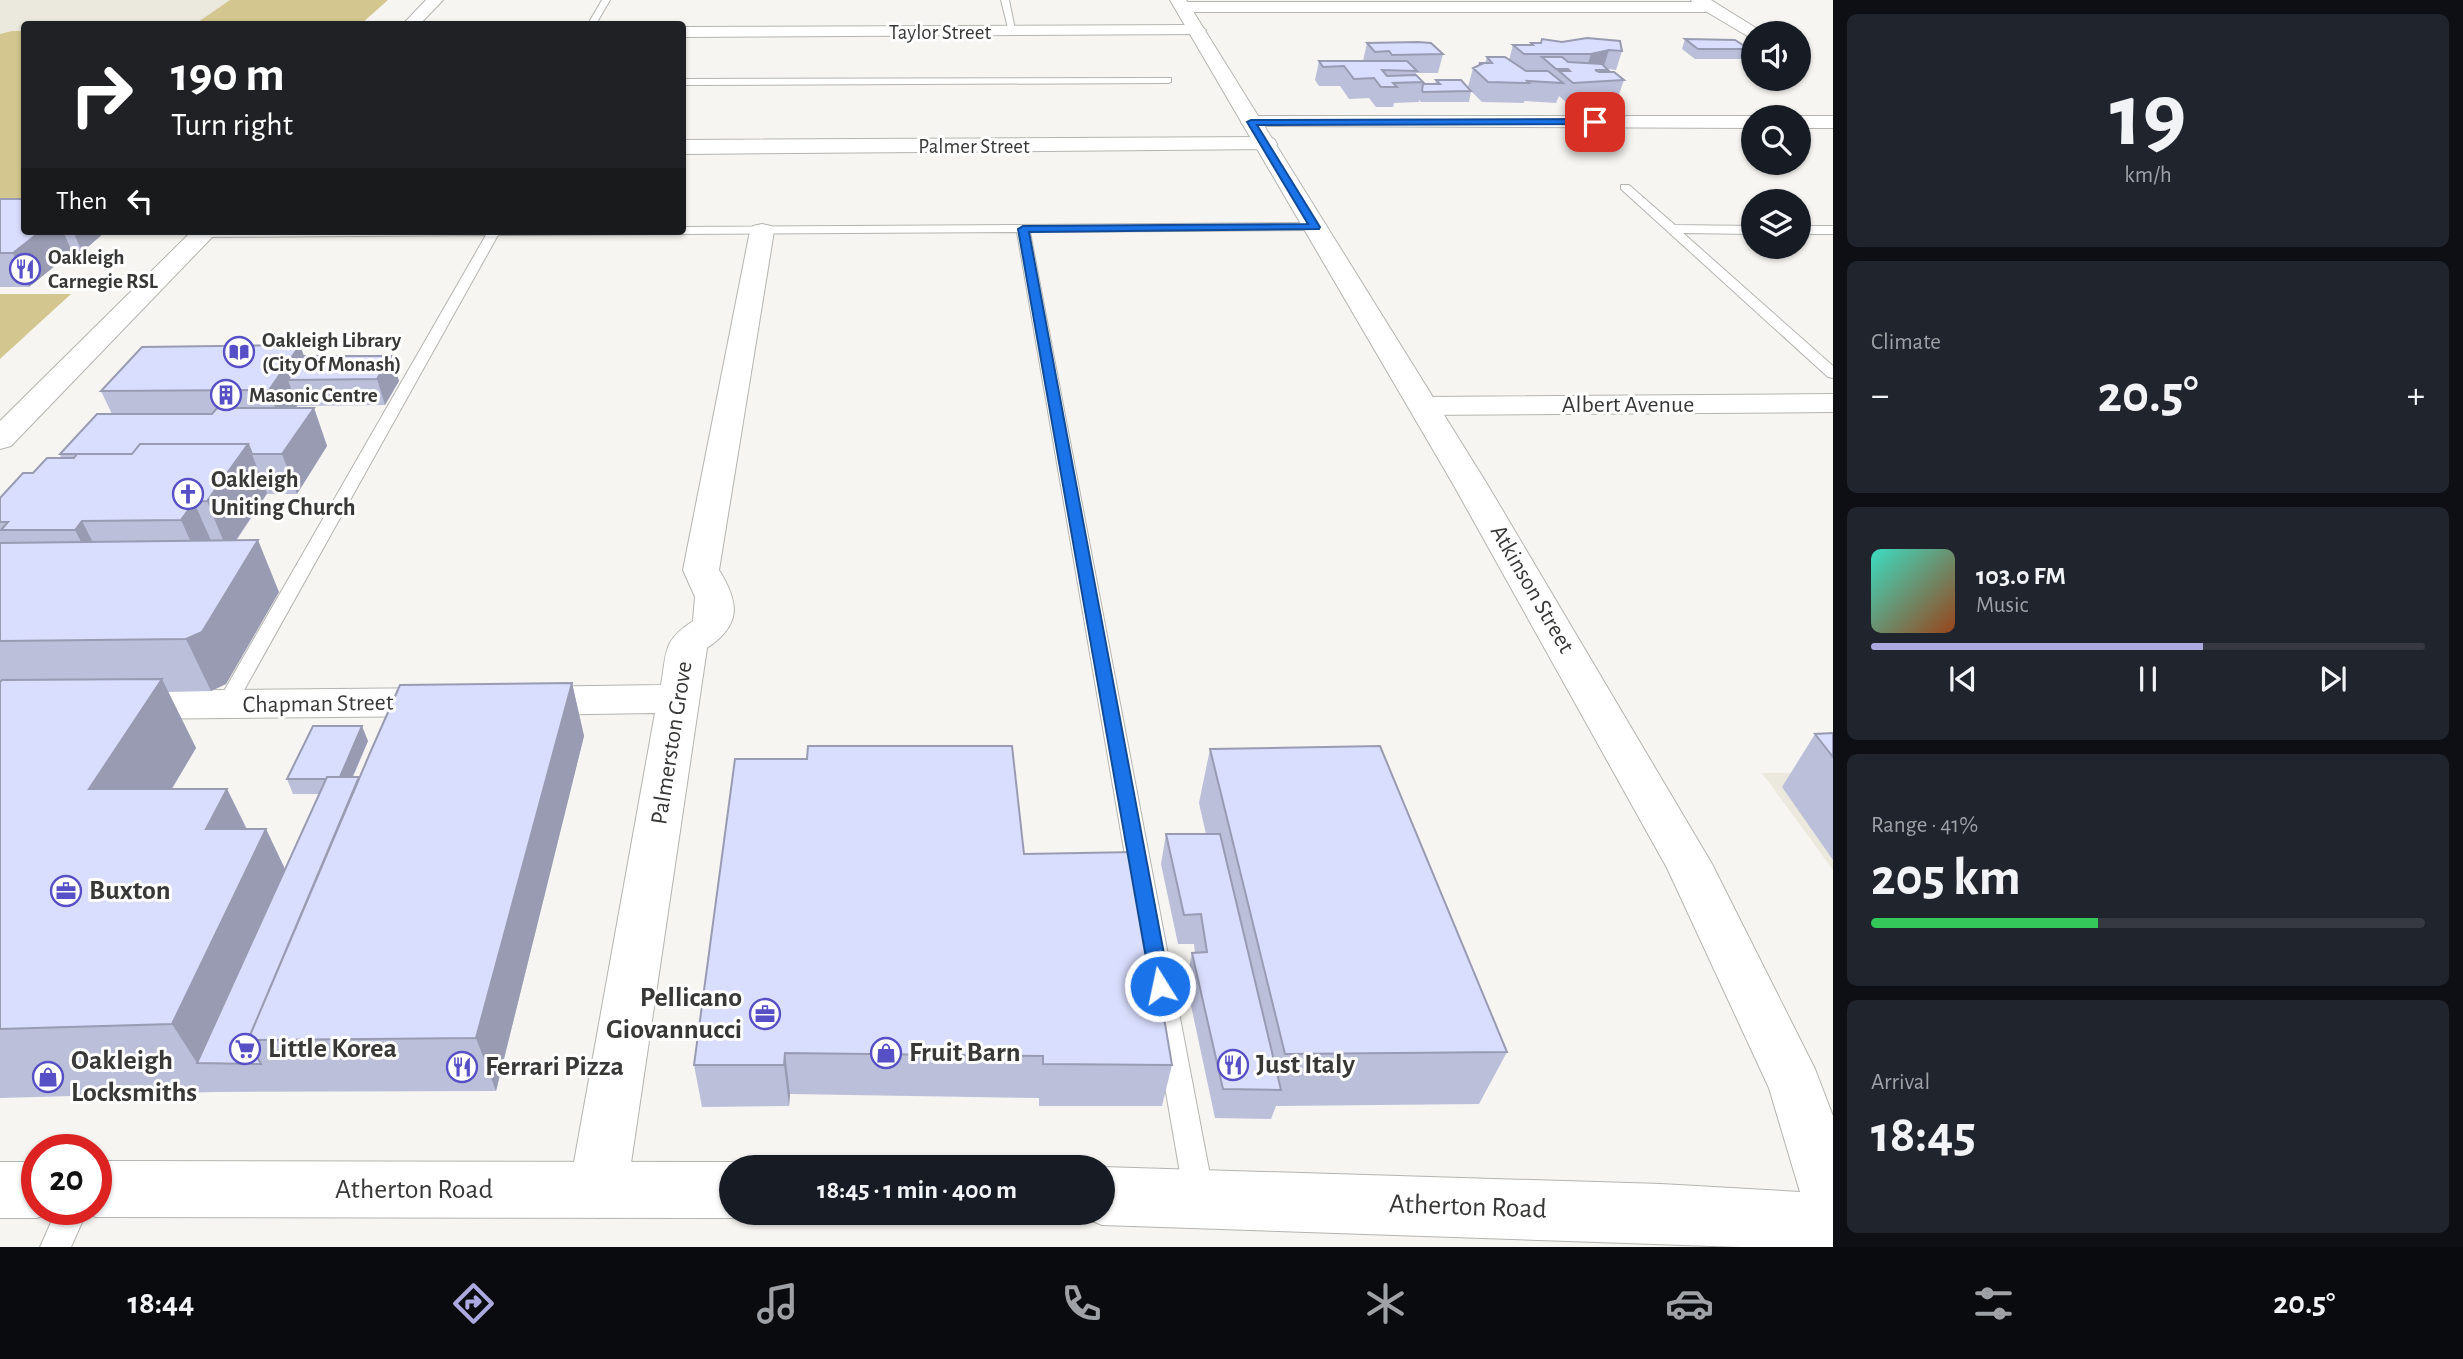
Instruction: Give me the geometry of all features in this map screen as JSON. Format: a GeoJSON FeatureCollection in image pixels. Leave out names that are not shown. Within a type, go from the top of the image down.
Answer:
{"type":"FeatureCollection","features":[{"type":"Feature","properties":{"kind":"street"},"geometry":{"type":"LineString","coordinates":[[414,21],[435,0]]}},
{"type":"Feature","properties":{"kind":"street"},"geometry":{"type":"LineString","coordinates":[[1180,4],[1705,4],[1741,25]]}},
{"type":"Feature","properties":{"kind":"street","name":"Atkinson Street"},"geometry":{"type":"LineString","coordinates":[[1180,4],[1424,406],[1689,863],[1796,1087],[1833,1205]]}},
{"type":"Feature","properties":{"kind":"street","name":"Taylor Street"},"geometry":{"type":"LineString","coordinates":[[686,32],[1197,30]]}},
{"type":"Feature","properties":{"kind":"street"},"geometry":{"type":"LineString","coordinates":[[1251,122],[1741,122]]}},
{"type":"Feature","properties":{"kind":"street"},"geometry":{"type":"LineString","coordinates":[[1811,122],[1833,122]]}},
{"type":"Feature","properties":{"kind":"street","name":"Palmer Street"},"geometry":{"type":"LineString","coordinates":[[686,148],[1266,144]]}},
{"type":"Feature","properties":{"kind":"street","name":"Palmerston Grove"},"geometry":{"type":"LineString","coordinates":[[598,1190],[688,642],[711,627],[714,610],[716,595],[701,570],[762,231]]}},
{"type":"Feature","properties":{"kind":"street"},"geometry":{"type":"LineString","coordinates":[[0,439],[202,235]]}},
{"type":"Feature","properties":{"kind":"street","name":"Albert Avenue"},"geometry":{"type":"LineString","coordinates":[[1424,406],[1833,403]]}},
{"type":"Feature","properties":{"kind":"street","name":"Chapman Street"},"geometry":{"type":"LineString","coordinates":[[80,705],[678,699]]}},
{"type":"Feature","properties":{"kind":"street","name":"Atherton Road"},"geometry":{"type":"LineString","coordinates":[[112,1189],[719,1190]]}},
{"type":"Feature","properties":{"kind":"street"},"geometry":{"type":"LineString","coordinates":[[0,1190],[21,1190]]}},
{"type":"Feature","properties":{"kind":"street","name":"Atherton Road"},"geometry":{"type":"LineString","coordinates":[[1115,1196],[1661,1213],[1833,1223]]}},
{"type":"Feature","properties":{"kind":"lane"},"geometry":{"type":"LineString","coordinates":[[594,21],[606,0]]}},
{"type":"Feature","properties":{"kind":"lane"},"geometry":{"type":"LineString","coordinates":[[1005,0],[1013,32]]}},
{"type":"Feature","properties":{"kind":"lane"},"geometry":{"type":"LineString","coordinates":[[686,82],[1168,80]]}},
{"type":"Feature","properties":{"kind":"lane"},"geometry":{"type":"LineString","coordinates":[[1625,187],[1833,374]]}},
{"type":"Feature","properties":{"kind":"lane"},"geometry":{"type":"LineString","coordinates":[[686,232],[1315,227]]}},
{"type":"Feature","properties":{"kind":"lane"},"geometry":{"type":"LineString","coordinates":[[1023,229],[1199,1198]]}},
{"type":"Feature","properties":{"kind":"lane"},"geometry":{"type":"LineString","coordinates":[[1672,229],[1741,230]]}},
{"type":"Feature","properties":{"kind":"lane"},"geometry":{"type":"LineString","coordinates":[[1811,230],[1833,230]]}},
{"type":"Feature","properties":{"kind":"lane"},"geometry":{"type":"LineString","coordinates":[[226,705],[492,235]]}},
{"type":"Feature","properties":{"kind":"lane"},"geometry":{"type":"LineString","coordinates":[[269,587],[293,587]]}},
{"type":"Feature","properties":{"kind":"lane"},"geometry":{"type":"LineString","coordinates":[[55,1247],[66,1225]]}},
{"type":"Feature","properties":{"kind":"shaded area"},"geometry":{"type":"Polygon","coordinates":[[[0,0],[230,0],[199,21],[21,21],[21,31],[0,34],[0,0]]]}},
{"type":"Feature","properties":{"kind":"shaded area"},"geometry":{"type":"Polygon","coordinates":[[[230,0],[388,0],[364,21],[199,21],[230,0]]]}},
{"type":"Feature","properties":{"kind":"shaded area"},"geometry":{"type":"Polygon","coordinates":[[[21,31],[21,218],[0,221],[0,34],[21,31]]]}},
{"type":"Feature","properties":{"kind":"shaded area"},"geometry":{"type":"Polygon","coordinates":[[[0,294],[71,294],[0,359],[0,294]]]}},
{"type":"Feature","properties":{"kind":"shaded area"},"geometry":{"type":"Polygon","coordinates":[[[1833,772],[1833,870],[1762,773],[1833,772]]]}},
{"type":"Feature","properties":{"kind":"building"},"geometry":{"type":"Polygon","coordinates":[[[1587,38],[1620,41],[1622,51],[1524,54],[1513,45],[1533,45],[1531,43],[1541,43],[1542,39],[1562,42],[1587,38]]]}},
{"type":"Feature","properties":{"kind":"building"},"geometry":{"type":"Polygon","coordinates":[[[1685,39],[1735,40],[1741,44],[1741,49],[1698,49],[1685,39]]]}},
{"type":"Feature","properties":{"kind":"building"},"geometry":{"type":"Polygon","coordinates":[[[1367,43],[1431,43],[1443,54],[1392,55],[1389,51],[1375,52],[1367,43]]]}},
{"type":"Feature","properties":{"kind":"building"},"geometry":{"type":"Polygon","coordinates":[[[1487,57],[1505,57],[1526,71],[1548,71],[1563,83],[1488,82],[1473,68],[1482,64],[1479,63],[1492,63],[1487,57]]]}},
{"type":"Feature","properties":{"kind":"building"},"geometry":{"type":"Polygon","coordinates":[[[1542,57],[1562,57],[1568,62],[1602,64],[1608,70],[1595,70],[1614,72],[1624,80],[1573,83],[1559,71],[1570,71],[1568,69],[1556,69],[1542,57]]]}},
{"type":"Feature","properties":{"kind":"building"},"geometry":{"type":"Polygon","coordinates":[[[1319,61],[1407,61],[1417,71],[1382,70],[1387,76],[1416,75],[1423,82],[1393,83],[1397,87],[1381,87],[1374,78],[1354,79],[1344,66],[1323,67],[1319,61]]]}},
{"type":"Feature","properties":{"kind":"building"},"geometry":{"type":"Polygon","coordinates":[[[1436,80],[1461,80],[1471,91],[1423,92],[1423,84],[1440,84],[1436,80]]]}},
{"type":"Feature","properties":{"kind":"building"},"geometry":{"type":"Polygon","coordinates":[[[0,199],[21,199],[21,235],[36,235],[13,253],[0,253],[0,199]]]}},
{"type":"Feature","properties":{"kind":"building"},"geometry":{"type":"Polygon","coordinates":[[[300,345],[269,390],[101,391],[142,347],[300,345]]]}},
{"type":"Feature","properties":{"kind":"building"},"geometry":{"type":"Polygon","coordinates":[[[304,356],[391,356],[377,379],[288,380],[304,356]]]}},
{"type":"Feature","properties":{"kind":"building"},"geometry":{"type":"Polygon","coordinates":[[[217,408],[314,408],[282,454],[252,454],[248,444],[140,444],[132,454],[60,454],[97,414],[212,414],[217,408]]]}},
{"type":"Feature","properties":{"kind":"building"},"geometry":{"type":"Polygon","coordinates":[[[140,444],[248,444],[207,501],[194,502],[181,520],[82,521],[75,530],[1,530],[8,522],[0,522],[0,498],[23,473],[33,473],[47,458],[74,458],[77,454],[132,454],[140,444]]]}},
{"type":"Feature","properties":{"kind":"building"},"geometry":{"type":"Polygon","coordinates":[[[258,540],[202,632],[186,639],[0,641],[0,543],[258,540]]]}},
{"type":"Feature","properties":{"kind":"building"},"geometry":{"type":"Polygon","coordinates":[[[162,679],[89,789],[227,789],[206,829],[266,829],[172,1024],[0,1029],[0,682],[162,679]]]}},
{"type":"Feature","properties":{"kind":"building"},"geometry":{"type":"Polygon","coordinates":[[[572,683],[476,1038],[248,1040],[400,685],[572,683]]]}},
{"type":"Feature","properties":{"kind":"building"},"geometry":{"type":"Polygon","coordinates":[[[313,726],[362,726],[340,777],[287,779],[313,726]]]}},
{"type":"Feature","properties":{"kind":"building"},"geometry":{"type":"Polygon","coordinates":[[[1833,733],[1833,757],[1815,734],[1833,733]]]}},
{"type":"Feature","properties":{"kind":"building"},"geometry":{"type":"Polygon","coordinates":[[[808,746],[1012,746],[1024,854],[1136,852],[1172,1065],[1043,1064],[1043,1056],[785,1053],[784,1065],[694,1065],[735,759],[807,759],[808,746]]]}},
{"type":"Feature","properties":{"kind":"building"},"geometry":{"type":"Polygon","coordinates":[[[1380,746],[1507,1052],[1285,1054],[1210,749],[1380,746]]]}},
{"type":"Feature","properties":{"kind":"building"},"geometry":{"type":"Polygon","coordinates":[[[327,777],[359,777],[248,1040],[261,1064],[197,1063],[327,777]]]}},
{"type":"Feature","properties":{"kind":"building"},"geometry":{"type":"Polygon","coordinates":[[[1166,834],[1220,834],[1281,1090],[1223,1089],[1192,953],[1207,952],[1201,914],[1184,915],[1166,834]]]}},
{"type":"Feature","properties":{"kind":"place","name":"Oakleigh Carnegie RSL"},"geometry":{"type":"Point","coordinates":[25,269]}},
{"type":"Feature","properties":{"kind":"place","name":"Oakleigh Library (City Of Monash)"},"geometry":{"type":"Point","coordinates":[239,352]}},
{"type":"Feature","properties":{"kind":"place","name":"Masonic Centre"},"geometry":{"type":"Point","coordinates":[226,395]}},
{"type":"Feature","properties":{"kind":"place","name":"Oakleigh Uniting Church"},"geometry":{"type":"Point","coordinates":[188,494]}},
{"type":"Feature","properties":{"kind":"place","name":"Buxton"},"geometry":{"type":"Point","coordinates":[66,891]}},
{"type":"Feature","properties":{"kind":"place","name":"Pellicano Giovannucci"},"geometry":{"type":"Point","coordinates":[765,1014]}},
{"type":"Feature","properties":{"kind":"place","name":"Little Korea"},"geometry":{"type":"Point","coordinates":[245,1049]}},
{"type":"Feature","properties":{"kind":"place","name":"Fruit Barn"},"geometry":{"type":"Point","coordinates":[886,1053]}},
{"type":"Feature","properties":{"kind":"place","name":"Just Italy"},"geometry":{"type":"Point","coordinates":[1233,1065]}},
{"type":"Feature","properties":{"kind":"place","name":"Ferrari Pizza"},"geometry":{"type":"Point","coordinates":[462,1067]}},
{"type":"Feature","properties":{"kind":"place","name":"Oakleigh Locksmiths"},"geometry":{"type":"Point","coordinates":[48,1077]}},
{"type":"Feature","properties":{"kind":"route"},"geometry":{"type":"LineString","coordinates":[[1160,986],[1023,229],[1315,227],[1251,122],[1595,122]]}}]}
